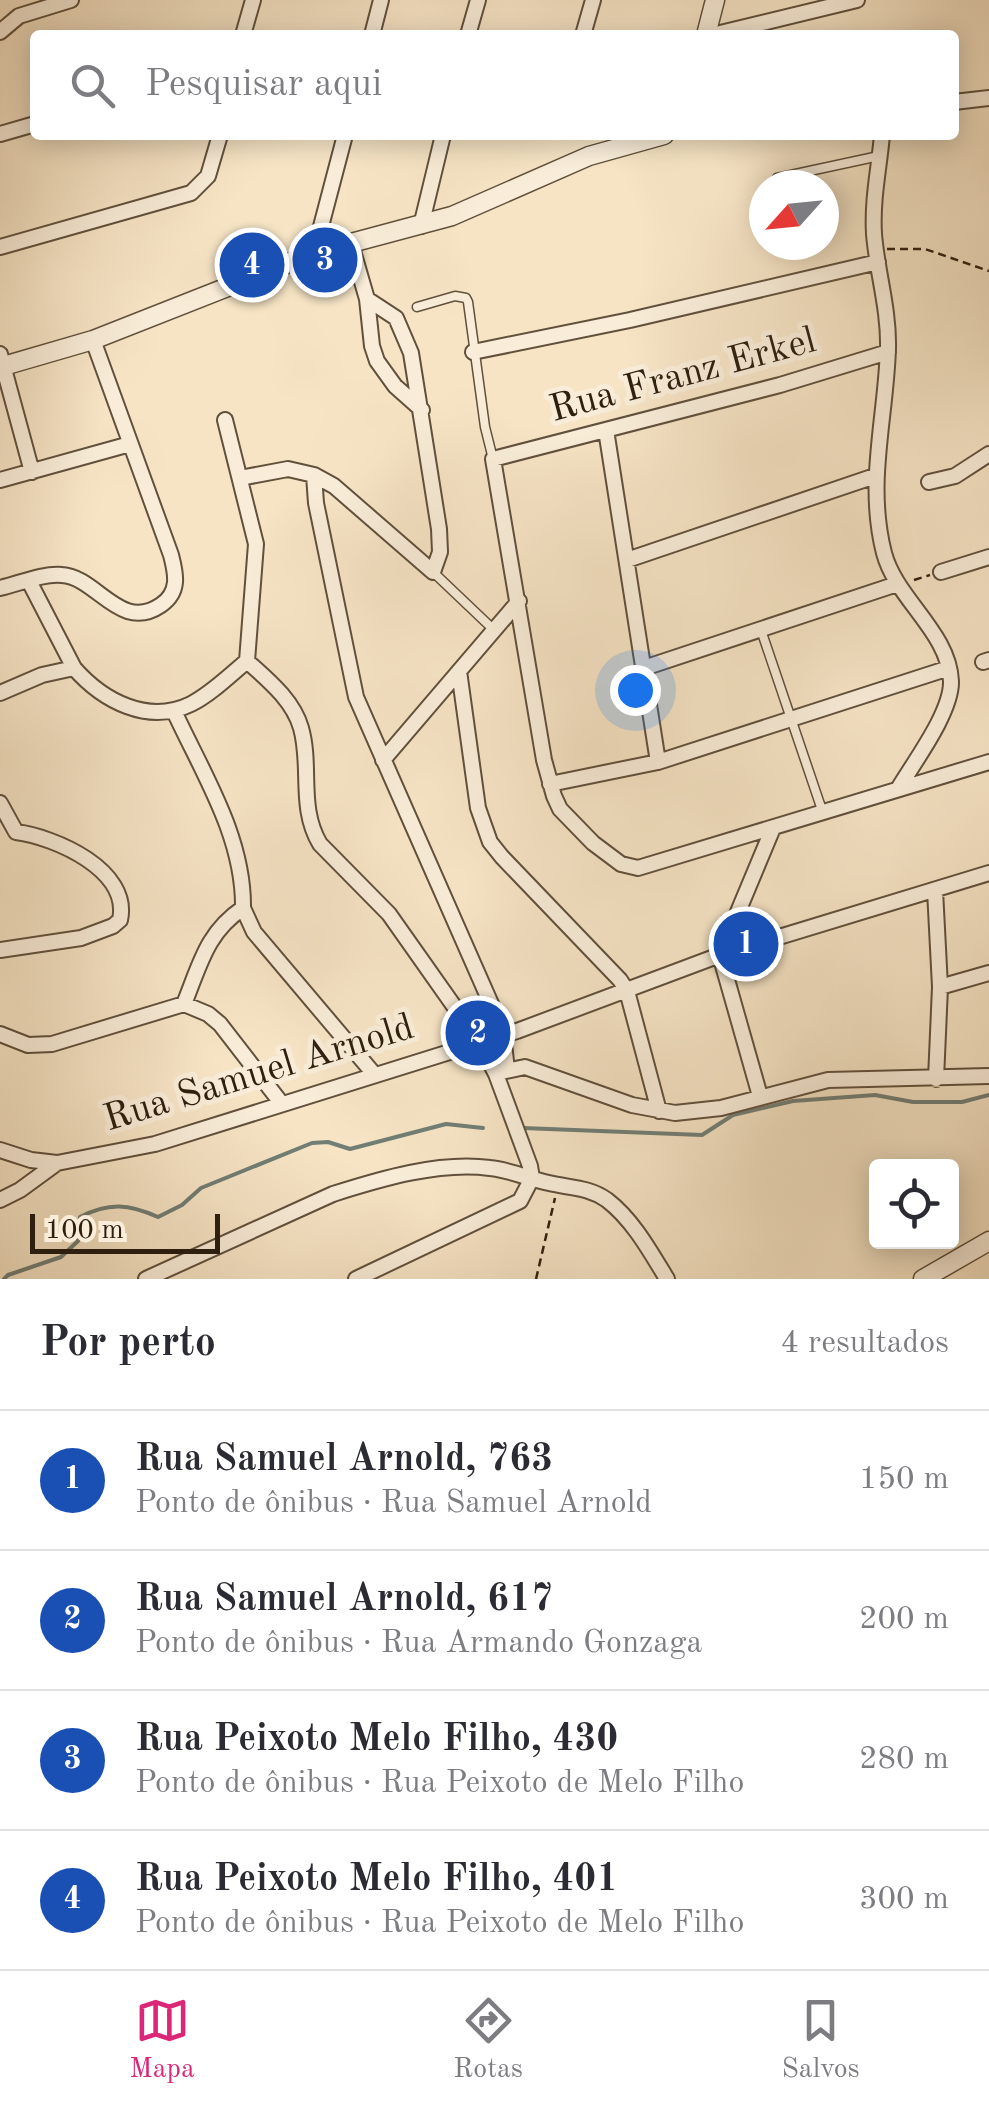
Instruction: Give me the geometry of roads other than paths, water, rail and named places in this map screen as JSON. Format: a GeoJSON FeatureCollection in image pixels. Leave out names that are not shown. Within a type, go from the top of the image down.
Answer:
{"type":"FeatureCollection","features":[{"type":"Feature","properties":{"kind":"street"},"geometry":{"type":"LineString","coordinates":[[0,32],[20,16],[71,0]]}},
{"type":"Feature","properties":{"kind":"street"},"geometry":{"type":"LineString","coordinates":[[244,30],[253,0]]}},
{"type":"Feature","properties":{"kind":"street"},"geometry":{"type":"LineString","coordinates":[[373,30],[381,0]]}},
{"type":"Feature","properties":{"kind":"street"},"geometry":{"type":"LineString","coordinates":[[469,30],[478,0]]}},
{"type":"Feature","properties":{"kind":"street"},"geometry":{"type":"LineString","coordinates":[[585,30],[593,0]]}},
{"type":"Feature","properties":{"kind":"street"},"geometry":{"type":"LineString","coordinates":[[710,30],[716,0]]}},
{"type":"Feature","properties":{"kind":"street"},"geometry":{"type":"LineString","coordinates":[[730,30],[857,0]]}},
{"type":"Feature","properties":{"kind":"street"},"geometry":{"type":"LineString","coordinates":[[959,101],[989,98]]}},
{"type":"Feature","properties":{"kind":"street"},"geometry":{"type":"LineString","coordinates":[[0,134],[30,125]]}},
{"type":"Feature","properties":{"kind":"street"},"geometry":{"type":"LineString","coordinates":[[0,248],[191,193],[208,176],[219,140]]}},
{"type":"Feature","properties":{"kind":"street"},"geometry":{"type":"LineString","coordinates":[[314,253],[345,140]]}},
{"type":"Feature","properties":{"kind":"street"},"geometry":{"type":"LineString","coordinates":[[421,226],[441,140]]}},
{"type":"Feature","properties":{"kind":"street"},"geometry":{"type":"LineString","coordinates":[[32,472],[1,363],[93,340],[314,253],[421,226],[589,156],[646,140]]}},
{"type":"Feature","properties":{"kind":"street"},"geometry":{"type":"LineString","coordinates":[[881,140],[873,193],[877,256],[888,318],[888,352],[874,476],[883,551],[897,584],[930,630],[952,683],[947,704],[898,790]]}},
{"type":"Feature","properties":{"kind":"street"},"geometry":{"type":"LineString","coordinates":[[351,244],[368,299],[377,361],[395,386],[422,410]]}},
{"type":"Feature","properties":{"kind":"street"},"geometry":{"type":"LineString","coordinates":[[473,352],[630,320],[877,256]]}},
{"type":"Feature","properties":{"kind":"street"},"geometry":{"type":"LineString","coordinates":[[240,478],[288,469],[314,474],[334,486],[433,572],[440,542],[411,353],[396,318],[368,299]]}},
{"type":"Feature","properties":{"kind":"street"},"geometry":{"type":"LineString","coordinates":[[0,588],[62,574],[106,602],[133,612],[156,608],[174,590],[176,576],[171,555],[93,340]]}},
{"type":"Feature","properties":{"kind":"street","name":"Rua Franz Erkel"},"geometry":{"type":"LineString","coordinates":[[493,460],[780,385],[888,352]]}},
{"type":"Feature","properties":{"kind":"street"},"geometry":{"type":"LineString","coordinates":[[29,581],[74,668],[103,696],[133,708],[174,711],[195,702],[248,661],[256,544],[226,420]]}},
{"type":"Feature","properties":{"kind":"street"},"geometry":{"type":"LineString","coordinates":[[606,430],[658,762]]}},
{"type":"Feature","properties":{"kind":"street"},"geometry":{"type":"LineString","coordinates":[[0,480],[130,444]]}},
{"type":"Feature","properties":{"kind":"street"},"geometry":{"type":"LineString","coordinates":[[929,482],[956,476],[989,454]]}},
{"type":"Feature","properties":{"kind":"street"},"geometry":{"type":"LineString","coordinates":[[493,460],[550,784],[560,809],[576,828],[630,868],[653,865],[989,762]]}},
{"type":"Feature","properties":{"kind":"street"},"geometry":{"type":"LineString","coordinates":[[314,474],[316,504],[356,697],[504,1035],[501,1072]]}},
{"type":"Feature","properties":{"kind":"street"},"geometry":{"type":"LineString","coordinates":[[627,560],[874,476]]}},
{"type":"Feature","properties":{"kind":"street"},"geometry":{"type":"LineString","coordinates":[[942,572],[989,557]]}},
{"type":"Feature","properties":{"kind":"street"},"geometry":{"type":"LineString","coordinates":[[644,668],[897,584]]}},
{"type":"Feature","properties":{"kind":"street"},"geometry":{"type":"LineString","coordinates":[[383,760],[519,601]]}},
{"type":"Feature","properties":{"kind":"street"},"geometry":{"type":"LineString","coordinates":[[248,661],[281,693],[300,726],[308,818],[320,844],[389,914],[501,1072],[528,1154],[532,1178],[520,1201],[356,1279]]}},
{"type":"Feature","properties":{"kind":"street"},"geometry":{"type":"LineString","coordinates":[[0,693],[42,675],[74,668]]}},
{"type":"Feature","properties":{"kind":"street"},"geometry":{"type":"LineString","coordinates":[[550,784],[658,762],[949,668]]}},
{"type":"Feature","properties":{"kind":"street"},"geometry":{"type":"LineString","coordinates":[[460,671],[478,808],[490,842],[627,990],[659,1111]]}},
{"type":"Feature","properties":{"kind":"street"},"geometry":{"type":"LineString","coordinates":[[174,711],[236,846],[241,864],[242,908],[254,932],[374,1074]]}},
{"type":"Feature","properties":{"kind":"street"},"geometry":{"type":"LineString","coordinates":[[0,803],[8,833],[51,838],[92,864],[114,884],[122,908],[120,920],[99,932],[0,950]]}},
{"type":"Feature","properties":{"kind":"street"},"geometry":{"type":"LineString","coordinates":[[760,1096],[720,955],[773,828]]}},
{"type":"Feature","properties":{"kind":"street","name":"Rua Samuel Arnold"},"geometry":{"type":"LineString","coordinates":[[0,1150],[57,1163],[156,1144],[504,1035],[720,955],[989,873]]}},
{"type":"Feature","properties":{"kind":"street"},"geometry":{"type":"LineString","coordinates":[[935,890],[940,987],[936,1078]]}},
{"type":"Feature","properties":{"kind":"street"},"geometry":{"type":"LineString","coordinates":[[184,1004],[210,940],[218,927],[242,908]]}},
{"type":"Feature","properties":{"kind":"street"},"geometry":{"type":"LineString","coordinates":[[940,987],[989,973]]}},
{"type":"Feature","properties":{"kind":"street"},"geometry":{"type":"LineString","coordinates":[[0,1034],[38,1046],[184,1004],[220,1024],[282,1104]]}},
{"type":"Feature","properties":{"kind":"street"},"geometry":{"type":"LineString","coordinates":[[501,1072],[526,1068],[659,1111],[700,1112],[828,1080],[989,1076]]}},
{"type":"Feature","properties":{"kind":"street"},"geometry":{"type":"LineString","coordinates":[[0,1200],[57,1163]]}},
{"type":"Feature","properties":{"kind":"street"},"geometry":{"type":"LineString","coordinates":[[146,1279],[306,1205],[362,1184],[472,1166],[586,1189],[617,1209],[667,1279]]}},
{"type":"Feature","properties":{"kind":"street"},"geometry":{"type":"LineString","coordinates":[[923,1279],[989,1241]]}},
{"type":"Feature","properties":{"kind":"lane"},"geometry":{"type":"LineString","coordinates":[[814,170],[878,156]]}},
{"type":"Feature","properties":{"kind":"lane"},"geometry":{"type":"LineString","coordinates":[[417,308],[456,296],[466,298],[493,460]]}},
{"type":"Feature","properties":{"kind":"lane"},"geometry":{"type":"LineString","coordinates":[[433,572],[494,630]]}},
{"type":"Feature","properties":{"kind":"lane"},"geometry":{"type":"LineString","coordinates":[[761,630],[822,813]]}},
{"type":"Feature","properties":{"kind":"waterway"},"geometry":{"type":"LineString","coordinates":[[523,1128],[702,1135],[733,1115],[793,1101],[875,1095],[913,1102],[962,1102],[989,1095]]}},
{"type":"Feature","properties":{"kind":"waterway"},"geometry":{"type":"LineString","coordinates":[[4,1279],[61,1257],[78,1241],[80,1217],[100,1209],[128,1207],[158,1217],[182,1205],[201,1188],[312,1143],[328,1142],[350,1149],[446,1124],[483,1128]]}},
{"type":"Feature","properties":{"kind":"place","name":"Rua Peixoto Melo Filho, 430"},"geometry":{"type":"Point","coordinates":[325,260]}},
{"type":"Feature","properties":{"kind":"place","name":"Rua Peixoto Melo Filho, 401"},"geometry":{"type":"Point","coordinates":[252,265]}},
{"type":"Feature","properties":{"kind":"place","name":"Rua Samuel Arnold, 763"},"geometry":{"type":"Point","coordinates":[746,944]}},
{"type":"Feature","properties":{"kind":"place","name":"Rua Samuel Arnold, 617"},"geometry":{"type":"Point","coordinates":[478,1033]}}]}
